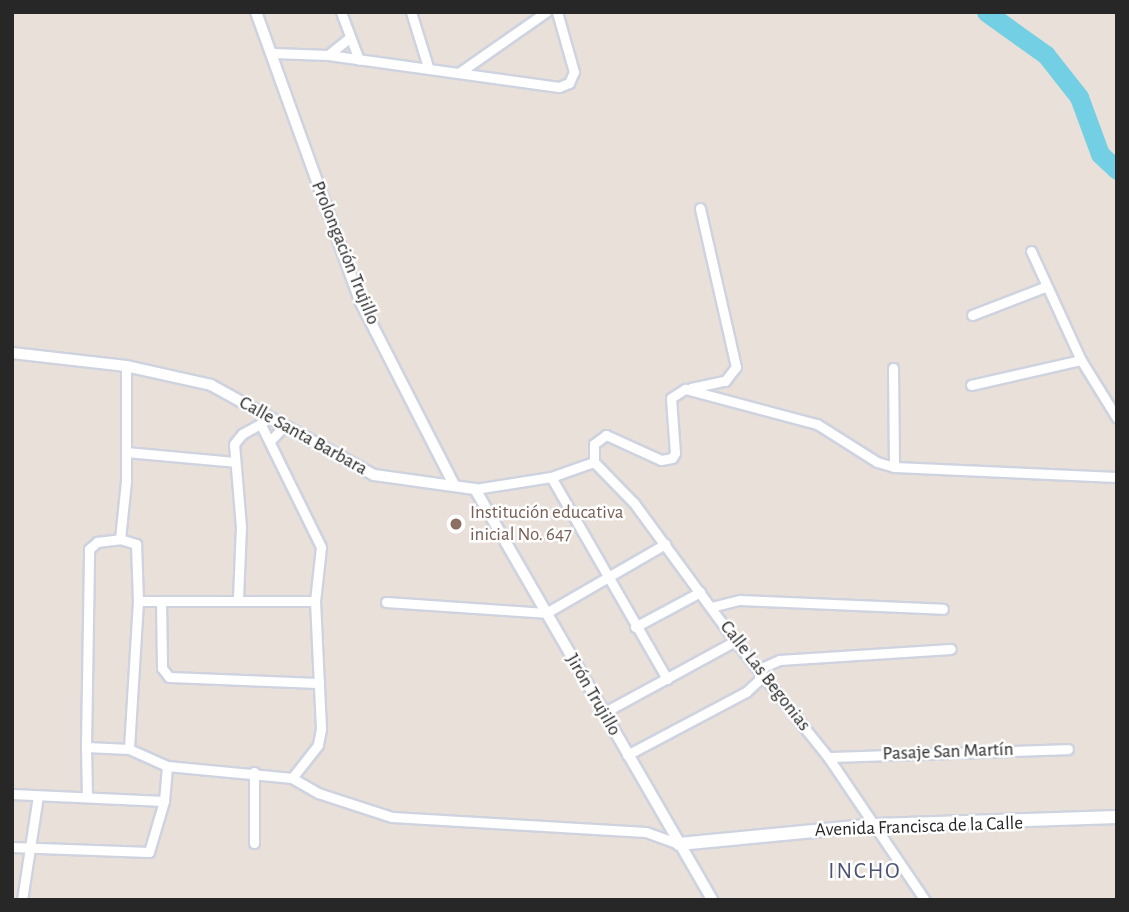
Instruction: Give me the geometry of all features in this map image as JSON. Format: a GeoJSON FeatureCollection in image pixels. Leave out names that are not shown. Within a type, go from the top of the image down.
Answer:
{"type":"FeatureCollection","features":[{"type":"Feature","properties":{"kind":"main road","name":"Avenida Francisca de la Calle"},"geometry":{"type":"LineString","coordinates":[[679,844],[876,825],[1117,817]]}},
{"type":"Feature","properties":{"kind":"street","name":"Prolongación Trujillo"},"geometry":{"type":"LineString","coordinates":[[256,12],[274,53],[360,301],[454,485]]}},
{"type":"Feature","properties":{"kind":"street"},"geometry":{"type":"LineString","coordinates":[[341,12],[359,60]]}},
{"type":"Feature","properties":{"kind":"street"},"geometry":{"type":"LineString","coordinates":[[411,12],[428,67]]}},
{"type":"Feature","properties":{"kind":"street"},"geometry":{"type":"LineString","coordinates":[[460,72],[546,12]]}},
{"type":"Feature","properties":{"kind":"street"},"geometry":{"type":"LineString","coordinates":[[274,53],[328,55],[566,85],[573,69],[557,12]]}},
{"type":"Feature","properties":{"kind":"street"},"geometry":{"type":"LineString","coordinates":[[328,55],[350,37]]}},
{"type":"Feature","properties":{"kind":"street"},"geometry":{"type":"LineString","coordinates":[[594,462],[594,444],[606,435],[661,460],[672,458],[675,453],[671,398],[685,389],[725,381],[736,367],[700,208]]}},
{"type":"Feature","properties":{"kind":"street"},"geometry":{"type":"LineString","coordinates":[[1031,251],[1081,360],[1117,418]]}},
{"type":"Feature","properties":{"kind":"street"},"geometry":{"type":"LineString","coordinates":[[972,315],[1047,286]]}},
{"type":"Feature","properties":{"kind":"street","name":"Calle Santa Barbara"},"geometry":{"type":"LineString","coordinates":[[12,353],[126,366],[211,386],[264,422],[283,427],[374,475],[475,489],[551,477],[594,462]]}},
{"type":"Feature","properties":{"kind":"street"},"geometry":{"type":"LineString","coordinates":[[971,385],[1081,360]]}},
{"type":"Feature","properties":{"kind":"street"},"geometry":{"type":"LineString","coordinates":[[120,539],[126,452],[126,366]]}},
{"type":"Feature","properties":{"kind":"street"},"geometry":{"type":"LineString","coordinates":[[893,368],[894,467]]}},
{"type":"Feature","properties":{"kind":"street"},"geometry":{"type":"LineString","coordinates":[[685,389],[817,424],[870,458],[894,467],[1117,477]]}},
{"type":"Feature","properties":{"kind":"street"},"geometry":{"type":"LineString","coordinates":[[238,598],[241,527],[235,462],[237,438],[264,422],[318,536],[315,601],[318,745],[292,778]]}},
{"type":"Feature","properties":{"kind":"street"},"geometry":{"type":"LineString","coordinates":[[271,440],[283,427]]}},
{"type":"Feature","properties":{"kind":"street"},"geometry":{"type":"LineString","coordinates":[[126,452],[235,462]]}},
{"type":"Feature","properties":{"kind":"street","name":"Calle Las Begonias"},"geometry":{"type":"LineString","coordinates":[[594,462],[665,544],[735,641],[828,757],[925,900]]}},
{"type":"Feature","properties":{"kind":"street"},"geometry":{"type":"LineString","coordinates":[[551,477],[667,680]]}},
{"type":"Feature","properties":{"kind":"street","name":"Jirón Trujillo"},"geometry":{"type":"LineString","coordinates":[[475,489],[712,900]]}},
{"type":"Feature","properties":{"kind":"street"},"geometry":{"type":"LineString","coordinates":[[88,796],[86,747],[89,549],[97,542],[120,539],[136,544],[138,601],[129,749]]}},
{"type":"Feature","properties":{"kind":"street"},"geometry":{"type":"LineString","coordinates":[[386,601],[546,613],[665,544]]}},
{"type":"Feature","properties":{"kind":"street"},"geometry":{"type":"LineString","coordinates":[[635,627],[700,592]]}},
{"type":"Feature","properties":{"kind":"street"},"geometry":{"type":"LineString","coordinates":[[138,601],[238,598],[315,601]]}},
{"type":"Feature","properties":{"kind":"street"},"geometry":{"type":"LineString","coordinates":[[710,607],[740,600],[943,609]]}},
{"type":"Feature","properties":{"kind":"street"},"geometry":{"type":"LineString","coordinates":[[160,601],[162,668],[169,677],[318,683]]}},
{"type":"Feature","properties":{"kind":"street"},"geometry":{"type":"LineString","coordinates":[[603,713],[735,641]]}},
{"type":"Feature","properties":{"kind":"street"},"geometry":{"type":"LineString","coordinates":[[627,755],[746,692],[759,680],[760,669],[779,660],[951,649]]}},
{"type":"Feature","properties":{"kind":"street"},"geometry":{"type":"LineString","coordinates":[[86,747],[129,749],[167,766],[254,772],[292,778],[318,793],[392,817],[646,832],[679,844]]}},
{"type":"Feature","properties":{"kind":"street","name":"Pasaje San Martín"},"geometry":{"type":"LineString","coordinates":[[828,757],[1068,749]]}},
{"type":"Feature","properties":{"kind":"street"},"geometry":{"type":"LineString","coordinates":[[12,847],[149,852],[164,801],[167,766]]}},
{"type":"Feature","properties":{"kind":"street"},"geometry":{"type":"LineString","coordinates":[[254,772],[254,844]]}},
{"type":"Feature","properties":{"kind":"street"},"geometry":{"type":"LineString","coordinates":[[12,794],[164,801]]}},
{"type":"Feature","properties":{"kind":"street"},"geometry":{"type":"LineString","coordinates":[[12,899],[24,900],[38,796]]}},
{"type":"Feature","properties":{"kind":"waterway"},"geometry":{"type":"LineString","coordinates":[[986,12],[1046,55],[1079,97],[1100,154],[1117,170]]}},
{"type":"Feature","properties":{"kind":"place","name":"Institución educativa inicial No. 647"},"geometry":{"type":"Point","coordinates":[456,524]}},
{"type":"Feature","properties":{"kind":"district","name":"INCHO"},"geometry":{"type":"Point","coordinates":[865,872]}}]}
